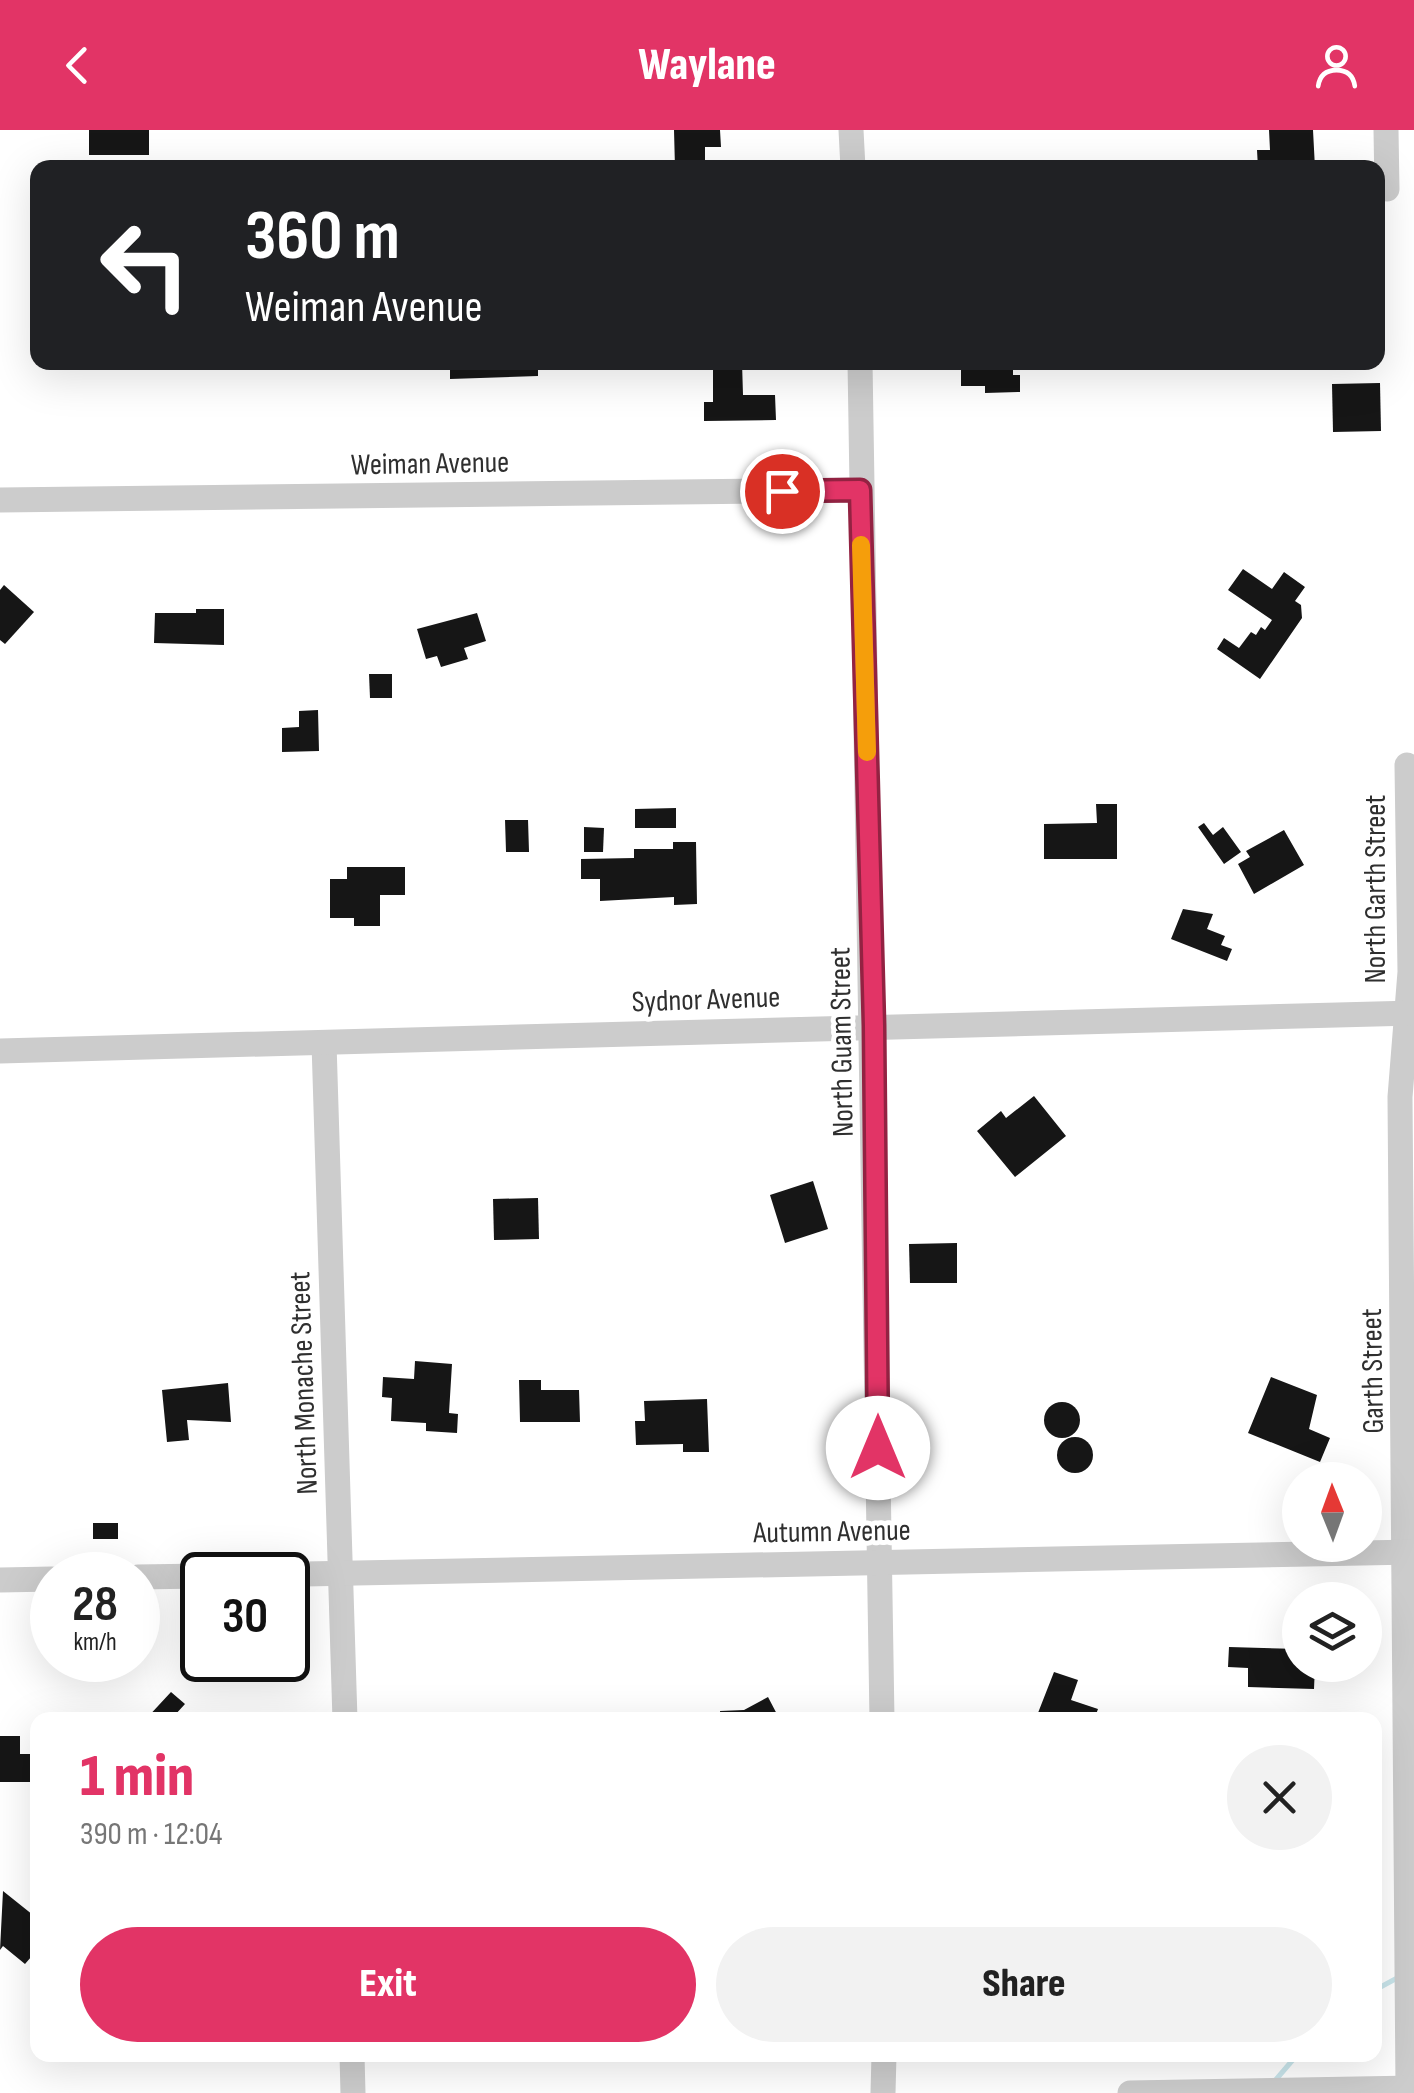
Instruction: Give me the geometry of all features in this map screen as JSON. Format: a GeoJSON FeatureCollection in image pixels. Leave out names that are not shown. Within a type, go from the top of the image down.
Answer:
{"type":"FeatureCollection","features":[{"type":"Feature","properties":{"kind":"street"},"geometry":{"type":"LineString","coordinates":[[851,130],[853,160]]}},
{"type":"Feature","properties":{"kind":"street"},"geometry":{"type":"LineString","coordinates":[[1386,130],[1387,189]]}},
{"type":"Feature","properties":{"kind":"street","name":"North Guam Street"},"geometry":{"type":"LineString","coordinates":[[860,370],[874,1026],[882,1712]]}},
{"type":"Feature","properties":{"kind":"street","name":"Weiman Avenue"},"geometry":{"type":"LineString","coordinates":[[0,500],[860,490]]}},
{"type":"Feature","properties":{"kind":"street","name":"North Garth Street"},"geometry":{"type":"LineString","coordinates":[[1407,765],[1410,1013]]}},
{"type":"Feature","properties":{"kind":"street","name":"Sydnor Avenue"},"geometry":{"type":"LineString","coordinates":[[0,1051],[1410,1013]]}},
{"type":"Feature","properties":{"kind":"street","name":"Garth Street"},"geometry":{"type":"LineString","coordinates":[[1410,1013],[1400,1098],[1410,1552],[1411,2088]]}},
{"type":"Feature","properties":{"kind":"street","name":"North Monache Street"},"geometry":{"type":"LineString","coordinates":[[324,1043],[345,1712]]}},
{"type":"Feature","properties":{"kind":"street","name":"Autumn Avenue"},"geometry":{"type":"LineString","coordinates":[[310,1574],[1410,1552]]}},
{"type":"Feature","properties":{"kind":"street"},"geometry":{"type":"LineString","coordinates":[[0,1580],[30,1579]]}},
{"type":"Feature","properties":{"kind":"street"},"geometry":{"type":"LineString","coordinates":[[352,2062],[353,2093]]}},
{"type":"Feature","properties":{"kind":"street"},"geometry":{"type":"LineString","coordinates":[[883,2093],[884,2062]]}},
{"type":"Feature","properties":{"kind":"street"},"geometry":{"type":"LineString","coordinates":[[1130,2093],[1411,2088]]}},
{"type":"Feature","properties":{"kind":"building"},"geometry":{"type":"Polygon","coordinates":[[[89,130],[149,130],[149,155],[89,155],[89,130]]]}},
{"type":"Feature","properties":{"kind":"building"},"geometry":{"type":"Polygon","coordinates":[[[674,130],[720,130],[721,147],[705,147],[705,160],[675,160],[674,130]]]}},
{"type":"Feature","properties":{"kind":"building"},"geometry":{"type":"Polygon","coordinates":[[[1269,130],[1313,130],[1315,160],[1258,160],[1257,150],[1270,150],[1269,130]]]}},
{"type":"Feature","properties":{"kind":"building"},"geometry":{"type":"Polygon","coordinates":[[[450,370],[538,370],[538,376],[450,379],[450,370]]]}},
{"type":"Feature","properties":{"kind":"building"},"geometry":{"type":"Polygon","coordinates":[[[713,370],[742,370],[743,395],[775,395],[776,420],[704,421],[704,402],[713,402],[713,370]]]}},
{"type":"Feature","properties":{"kind":"building"},"geometry":{"type":"Polygon","coordinates":[[[961,370],[1013,370],[1013,375],[1020,375],[1020,392],[985,393],[985,386],[961,386],[961,370]]]}},
{"type":"Feature","properties":{"kind":"building"},"geometry":{"type":"Polygon","coordinates":[[[1380,383],[1381,431],[1333,432],[1332,384],[1380,383]]]}},
{"type":"Feature","properties":{"kind":"building"},"geometry":{"type":"Polygon","coordinates":[[[1243,569],[1272,589],[1284,572],[1305,587],[1295,601],[1301,605],[1302,618],[1260,679],[1217,649],[1224,638],[1239,648],[1251,632],[1256,635],[1261,627],[1265,630],[1272,620],[1228,590],[1243,569]]]}},
{"type":"Feature","properties":{"kind":"building"},"geometry":{"type":"Polygon","coordinates":[[[4,585],[34,612],[5,644],[0,640],[0,590],[4,585]]]}},
{"type":"Feature","properties":{"kind":"building"},"geometry":{"type":"Polygon","coordinates":[[[196,609],[224,609],[224,645],[154,643],[155,613],[196,613],[196,609]]]}},
{"type":"Feature","properties":{"kind":"building"},"geometry":{"type":"Polygon","coordinates":[[[477,613],[486,641],[464,648],[468,659],[441,667],[437,656],[426,659],[417,629],[477,613]]]}},
{"type":"Feature","properties":{"kind":"building"},"geometry":{"type":"Polygon","coordinates":[[[369,674],[392,674],[392,698],[370,698],[369,674]]]}},
{"type":"Feature","properties":{"kind":"building"},"geometry":{"type":"Polygon","coordinates":[[[318,710],[319,751],[282,752],[282,728],[299,727],[299,711],[318,710]]]}},
{"type":"Feature","properties":{"kind":"building"},"geometry":{"type":"Polygon","coordinates":[[[1096,804],[1117,804],[1117,859],[1044,859],[1044,824],[1097,823],[1096,804]]]}},
{"type":"Feature","properties":{"kind":"building"},"geometry":{"type":"Polygon","coordinates":[[[676,808],[676,828],[635,828],[635,809],[676,808]]]}},
{"type":"Feature","properties":{"kind":"building"},"geometry":{"type":"Polygon","coordinates":[[[505,820],[528,820],[529,852],[506,852],[505,820]]]}},
{"type":"Feature","properties":{"kind":"building"},"geometry":{"type":"Polygon","coordinates":[[[1204,823],[1213,835],[1223,827],[1241,852],[1224,864],[1198,827],[1204,823]]]}},
{"type":"Feature","properties":{"kind":"building"},"geometry":{"type":"Polygon","coordinates":[[[584,827],[604,828],[603,852],[584,852],[584,827]]]}},
{"type":"Feature","properties":{"kind":"building"},"geometry":{"type":"Polygon","coordinates":[[[1284,830],[1304,865],[1254,894],[1238,864],[1250,857],[1246,851],[1284,830]]]}},
{"type":"Feature","properties":{"kind":"building"},"geometry":{"type":"Polygon","coordinates":[[[673,842],[696,842],[697,904],[674,905],[674,897],[600,901],[600,879],[581,879],[581,859],[634,858],[634,849],[673,849],[673,842]]]}},
{"type":"Feature","properties":{"kind":"building"},"geometry":{"type":"Polygon","coordinates":[[[347,867],[405,867],[405,895],[380,895],[380,926],[354,926],[354,918],[330,918],[330,879],[347,879],[347,867]]]}},
{"type":"Feature","properties":{"kind":"building"},"geometry":{"type":"Polygon","coordinates":[[[1183,909],[1213,914],[1207,929],[1225,936],[1221,945],[1232,949],[1227,961],[1171,939],[1183,909]]]}},
{"type":"Feature","properties":{"kind":"building"},"geometry":{"type":"Polygon","coordinates":[[[1034,1096],[1066,1136],[1015,1177],[977,1131],[1001,1111],[1006,1118],[1034,1096]]]}},
{"type":"Feature","properties":{"kind":"building"},"geometry":{"type":"Polygon","coordinates":[[[813,1181],[828,1229],[785,1243],[770,1195],[813,1181]]]}},
{"type":"Feature","properties":{"kind":"building"},"geometry":{"type":"Polygon","coordinates":[[[538,1198],[539,1239],[494,1240],[493,1199],[538,1198]]]}},
{"type":"Feature","properties":{"kind":"building"},"geometry":{"type":"Polygon","coordinates":[[[957,1243],[957,1283],[910,1283],[909,1244],[957,1243]]]}},
{"type":"Feature","properties":{"kind":"building"},"geometry":{"type":"Polygon","coordinates":[[[415,1361],[452,1364],[449,1413],[458,1414],[457,1433],[426,1431],[426,1423],[391,1421],[392,1398],[382,1397],[383,1377],[414,1379],[415,1361]]]}},
{"type":"Feature","properties":{"kind":"building"},"geometry":{"type":"Polygon","coordinates":[[[1271,1377],[1317,1395],[1309,1429],[1330,1438],[1320,1462],[1248,1433],[1271,1377]]]}},
{"type":"Feature","properties":{"kind":"building"},"geometry":{"type":"Polygon","coordinates":[[[519,1380],[541,1380],[541,1390],[579,1390],[580,1422],[520,1422],[519,1380]]]}},
{"type":"Feature","properties":{"kind":"building"},"geometry":{"type":"Polygon","coordinates":[[[228,1383],[231,1422],[187,1420],[189,1440],[167,1442],[162,1390],[228,1383]]]}},
{"type":"Feature","properties":{"kind":"building"},"geometry":{"type":"Polygon","coordinates":[[[707,1399],[709,1452],[683,1452],[683,1444],[636,1445],[635,1421],[645,1421],[644,1401],[707,1399]]]}},
{"type":"Feature","properties":{"kind":"building"},"geometry":{"type":"Polygon","coordinates":[[[1062,1402],[1075,1407],[1080,1420],[1075,1433],[1062,1438],[1049,1433],[1044,1420],[1049,1407],[1062,1402]]]}},
{"type":"Feature","properties":{"kind":"building"},"geometry":{"type":"Polygon","coordinates":[[[1075,1437],[1088,1442],[1093,1455],[1088,1468],[1075,1473],[1062,1468],[1057,1455],[1062,1442],[1075,1437]]]}},
{"type":"Feature","properties":{"kind":"building"},"geometry":{"type":"Polygon","coordinates":[[[93,1523],[118,1523],[118,1539],[93,1539],[93,1523]]]}},
{"type":"Feature","properties":{"kind":"building"},"geometry":{"type":"Polygon","coordinates":[[[1229,1647],[1282,1648],[1282,1682],[1314,1682],[1314,1689],[1248,1687],[1248,1668],[1228,1667],[1229,1647]]]}},
{"type":"Feature","properties":{"kind":"building"},"geometry":{"type":"Polygon","coordinates":[[[1054,1672],[1078,1680],[1071,1700],[1098,1709],[1097,1712],[1038,1712],[1054,1672]]]}},
{"type":"Feature","properties":{"kind":"building"},"geometry":{"type":"Polygon","coordinates":[[[171,1692],[185,1704],[178,1712],[152,1712],[171,1692]]]}},
{"type":"Feature","properties":{"kind":"building"},"geometry":{"type":"Polygon","coordinates":[[[768,1697],[776,1712],[720,1711],[744,1710],[768,1697]]]}},
{"type":"Feature","properties":{"kind":"building"},"geometry":{"type":"Polygon","coordinates":[[[0,1736],[20,1736],[20,1754],[30,1754],[30,1782],[0,1782],[0,1736]]]}},
{"type":"Feature","properties":{"kind":"building"},"geometry":{"type":"Polygon","coordinates":[[[3,1891],[30,1913],[30,1958],[25,1964],[3,1946],[0,1950],[3,1891]]]}},
{"type":"Feature","properties":{"kind":"waterway"},"geometry":{"type":"LineString","coordinates":[[1382,1986],[1399,1977]]}},
{"type":"Feature","properties":{"kind":"waterway"},"geometry":{"type":"LineString","coordinates":[[1273,2083],[1291,2062]]}},
{"type":"Feature","properties":{"kind":"slow traffic"},"geometry":{"type":"LineString","coordinates":[[861,545],[867,752]]}},
{"type":"Feature","properties":{"kind":"route"},"geometry":{"type":"LineString","coordinates":[[782,491],[860,490],[874,1026],[878,1448]]}}]}
